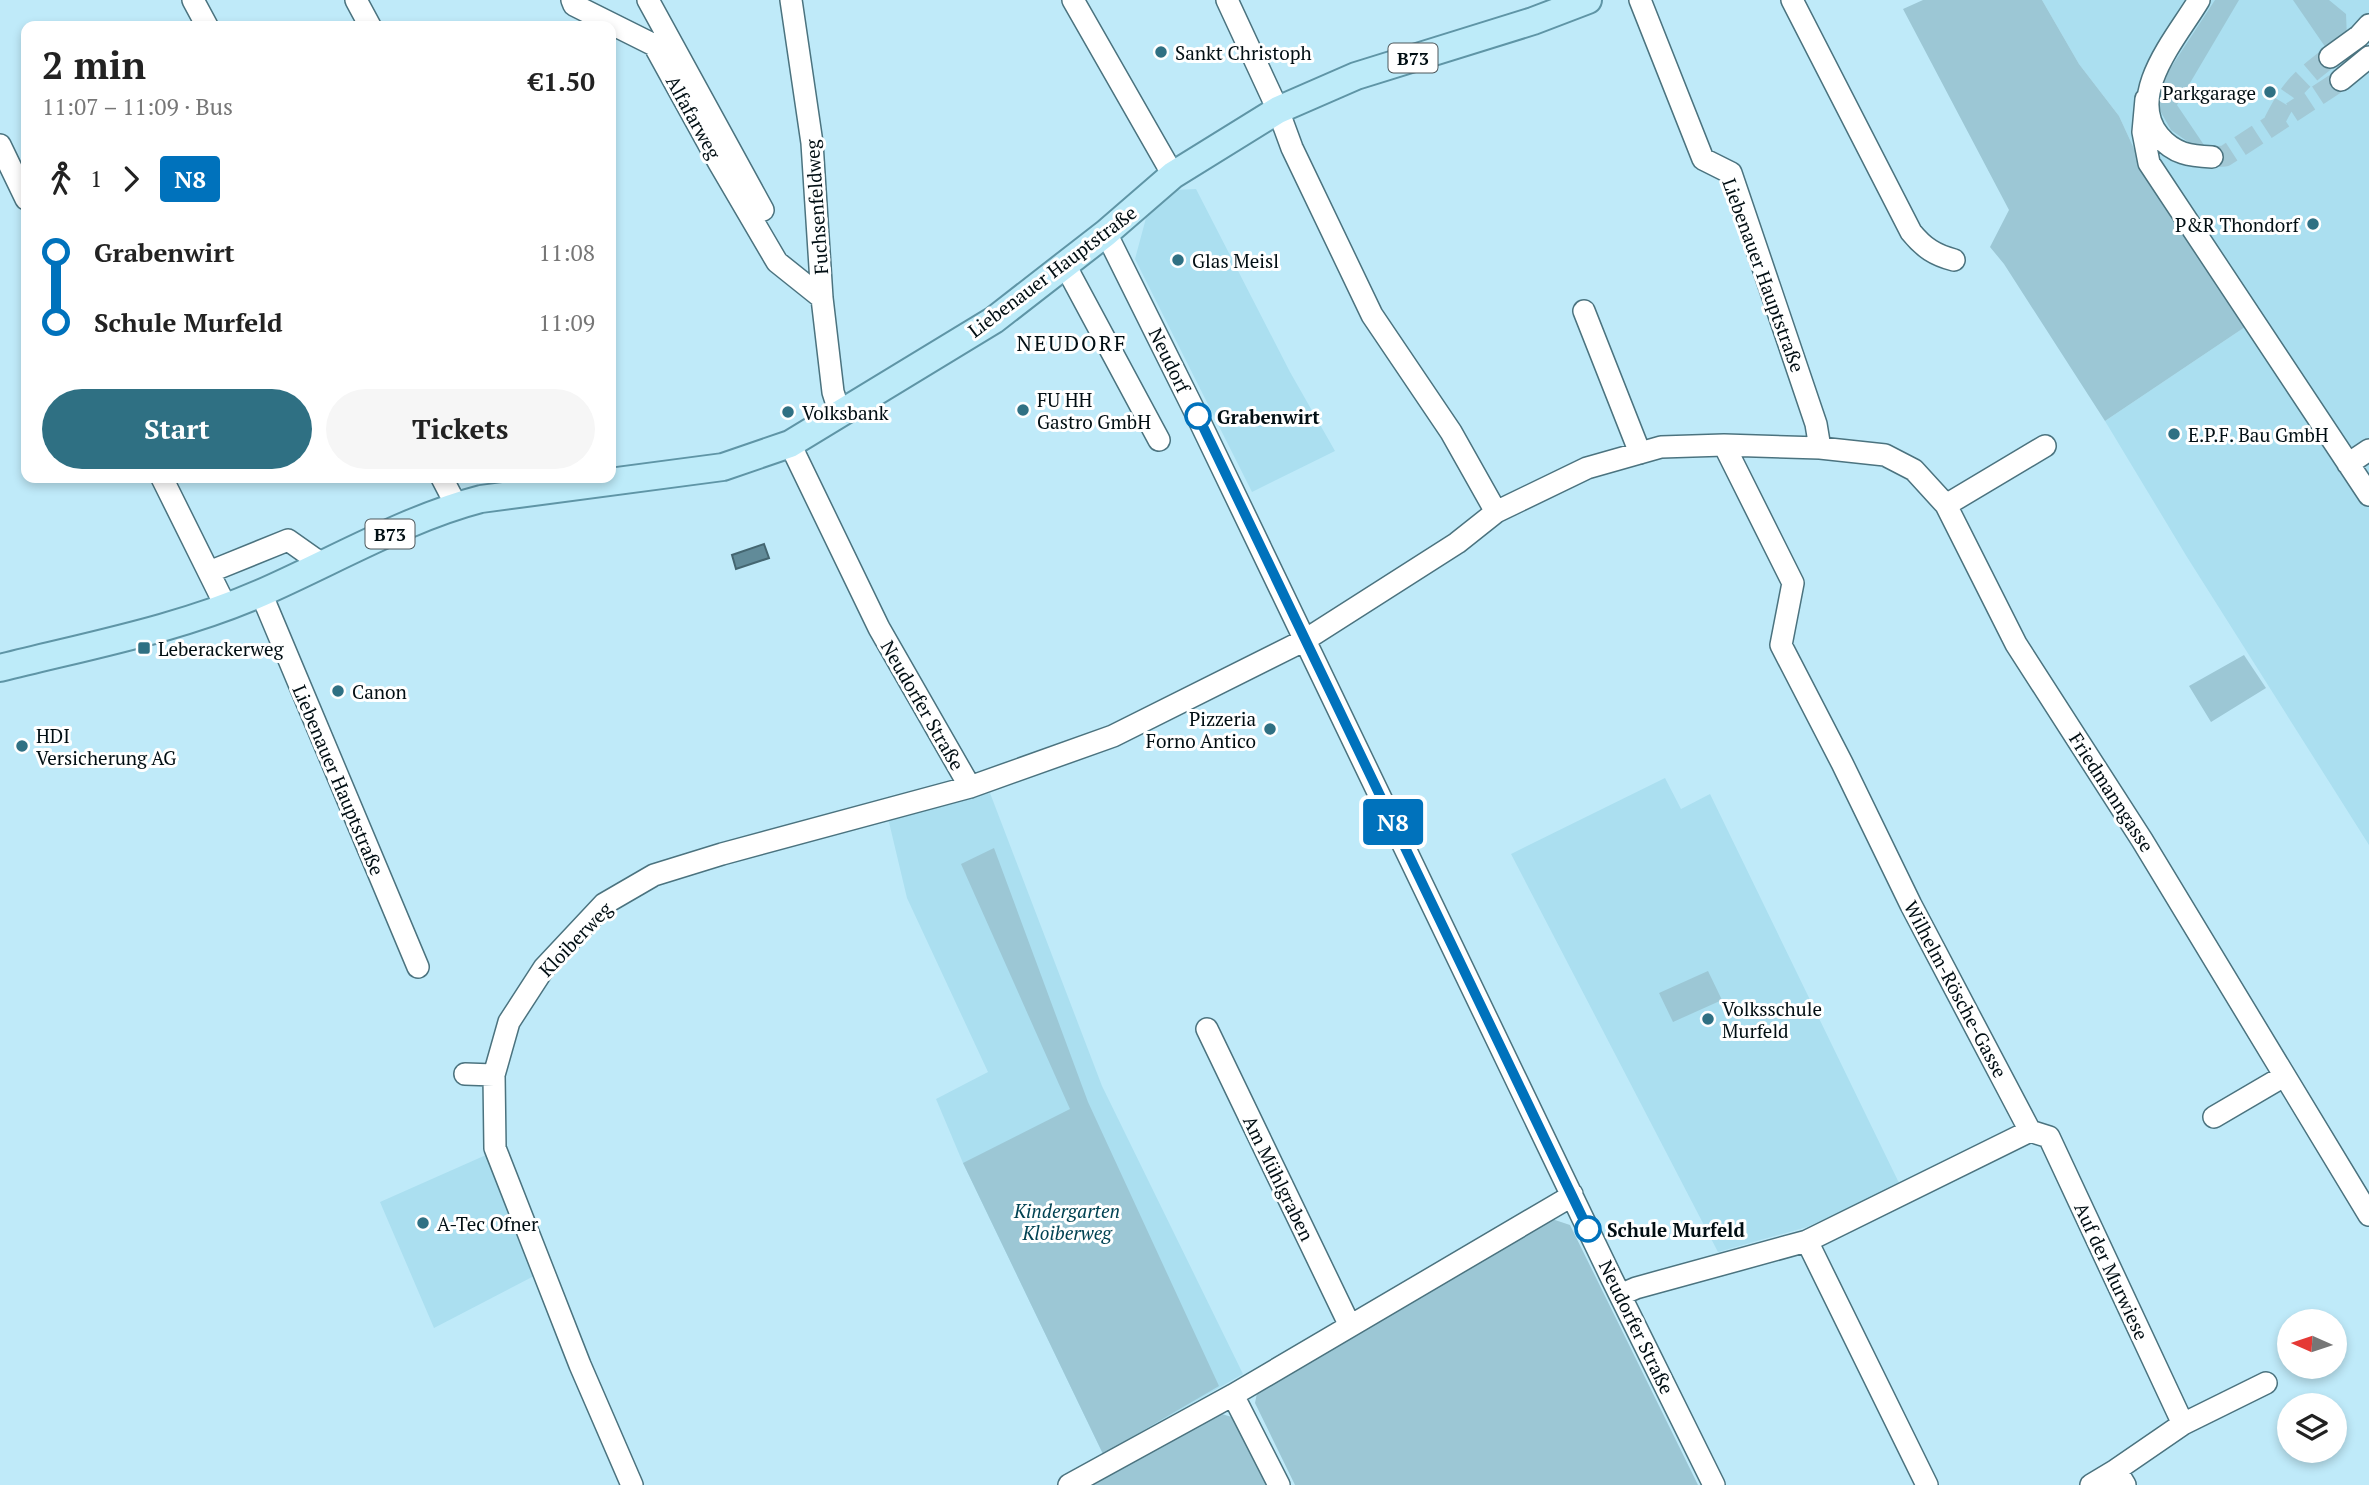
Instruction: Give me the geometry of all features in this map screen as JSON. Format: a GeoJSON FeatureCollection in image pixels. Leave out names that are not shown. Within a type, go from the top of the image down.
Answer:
{"type":"FeatureCollection","features":[{"type":"Feature","properties":{"kind":"main road","name":"Liebenauer Hauptstraße"},"geometry":{"type":"LineString","coordinates":[[616,479],[723,467],[790,444],[994,320],[1106,233],[1173,175],[1278,110],[1356,76],[1533,21],[1588,0]]}},
{"type":"Feature","properties":{"kind":"main road","name":"Liebenauer Hauptstraße"},"geometry":{"type":"LineString","coordinates":[[0,668],[139,633],[226,607],[456,505],[584,483]]}},
{"type":"Feature","properties":{"kind":"street"},"geometry":{"type":"LineString","coordinates":[[193,0],[204,21]]}},
{"type":"Feature","properties":{"kind":"street"},"geometry":{"type":"LineString","coordinates":[[356,0],[367,21]]}},
{"type":"Feature","properties":{"kind":"street","name":"Alfafarweg"},"geometry":{"type":"LineString","coordinates":[[572,0],[574,5],[606,21]]}},
{"type":"Feature","properties":{"kind":"street","name":"Alfafarweg"},"geometry":{"type":"LineString","coordinates":[[648,0],[785,251],[787,268]]}},
{"type":"Feature","properties":{"kind":"street","name":"Fuchsenfeldweg"},"geometry":{"type":"LineString","coordinates":[[791,0],[812,144],[822,298],[833,392],[840,414]]}},
{"type":"Feature","properties":{"kind":"street"},"geometry":{"type":"LineString","coordinates":[[1073,0],[1173,175]]}},
{"type":"Feature","properties":{"kind":"street"},"geometry":{"type":"LineString","coordinates":[[1227,0],[1278,110],[1292,148],[1372,315],[1451,432],[1496,512],[1587,468],[1661,447],[1724,445]]}},
{"type":"Feature","properties":{"kind":"street","name":"Liebenauer Hauptstraße"},"geometry":{"type":"LineString","coordinates":[[1640,0],[1703,159],[1731,173],[1816,424],[1820,448]]}},
{"type":"Feature","properties":{"kind":"street"},"geometry":{"type":"LineString","coordinates":[[1792,0],[1911,232],[1923,247],[1936,256],[1954,260]]}},
{"type":"Feature","properties":{"kind":"street"},"geometry":{"type":"LineString","coordinates":[[2199,0],[2154,73],[2146,99],[2143,132],[2149,163],[2369,495]]}},
{"type":"Feature","properties":{"kind":"street"},"geometry":{"type":"LineString","coordinates":[[2330,57],[2359,36],[2369,25]]}},
{"type":"Feature","properties":{"kind":"street","name":"Alfafarweg"},"geometry":{"type":"LineString","coordinates":[[616,26],[654,45],[770,251],[777,261],[822,298]]}},
{"type":"Feature","properties":{"kind":"street"},"geometry":{"type":"LineString","coordinates":[[2341,80],[2369,57]]}},
{"type":"Feature","properties":{"kind":"street"},"geometry":{"type":"LineString","coordinates":[[2146,99],[2150,125],[2168,146],[2188,156],[2212,157]]}},
{"type":"Feature","properties":{"kind":"street"},"geometry":{"type":"LineString","coordinates":[[0,145],[21,189]]}},
{"type":"Feature","properties":{"kind":"street","name":"Neudorf"},"geometry":{"type":"LineString","coordinates":[[1106,233],[1305,640]]}},
{"type":"Feature","properties":{"kind":"street"},"geometry":{"type":"LineString","coordinates":[[1065,265],[1159,440]]}},
{"type":"Feature","properties":{"kind":"street"},"geometry":{"type":"LineString","coordinates":[[1584,310],[1640,453]]}},
{"type":"Feature","properties":{"kind":"street","name":"Neudorfer Straße"},"geometry":{"type":"LineString","coordinates":[[790,444],[879,628],[970,787],[1113,736],[1305,640],[1457,543],[1496,512]]}},
{"type":"Feature","properties":{"kind":"street","name":"Friedmanngasse"},"geometry":{"type":"LineString","coordinates":[[1724,445],[1820,448],[1885,455],[1914,470],[1946,505],[2017,644],[2149,851],[2369,1215]]}},
{"type":"Feature","properties":{"kind":"street","name":"Wilhelm-Rösche-Gasse"},"geometry":{"type":"LineString","coordinates":[[1724,445],[1793,583],[1781,645],[1911,905],[2029,1130]]}},
{"type":"Feature","properties":{"kind":"street"},"geometry":{"type":"LineString","coordinates":[[1946,505],[2045,446]]}},
{"type":"Feature","properties":{"kind":"street"},"geometry":{"type":"LineString","coordinates":[[2348,464],[2369,450]]}},
{"type":"Feature","properties":{"kind":"street"},"geometry":{"type":"LineString","coordinates":[[164,483],[226,607]]}},
{"type":"Feature","properties":{"kind":"street"},"geometry":{"type":"LineString","coordinates":[[445,483],[456,505]]}},
{"type":"Feature","properties":{"kind":"street"},"geometry":{"type":"LineString","coordinates":[[209,572],[288,540],[322,564]]}},
{"type":"Feature","properties":{"kind":"street","name":"Liebenauer Hauptstraße"},"geometry":{"type":"LineString","coordinates":[[261,593],[418,967]]}},
{"type":"Feature","properties":{"kind":"street","name":"Neudorfer Straße"},"geometry":{"type":"LineString","coordinates":[[1305,640],[1714,1485]]}},
{"type":"Feature","properties":{"kind":"street","name":"Kloiberweg"},"geometry":{"type":"LineString","coordinates":[[632,1485],[580,1365],[495,1148],[494,1075],[509,1022],[544,968],[604,904],[643,880],[722,854],[970,787]]}},
{"type":"Feature","properties":{"kind":"street","name":"Am Mühlgraben"},"geometry":{"type":"LineString","coordinates":[[1208,1029],[1350,1326]]}},
{"type":"Feature","properties":{"kind":"street"},"geometry":{"type":"LineString","coordinates":[[465,1074],[494,1075]]}},
{"type":"Feature","properties":{"kind":"street"},"geometry":{"type":"LineString","coordinates":[[2214,1117],[2284,1076]]}},
{"type":"Feature","properties":{"kind":"street"},"geometry":{"type":"LineString","coordinates":[[1620,1295],[1636,1288],[1807,1241],[2029,1130]]}},
{"type":"Feature","properties":{"kind":"street","name":"Auf der Murwiese"},"geometry":{"type":"LineString","coordinates":[[2029,1130],[2049,1137],[2183,1424]]}},
{"type":"Feature","properties":{"kind":"street"},"geometry":{"type":"LineString","coordinates":[[1069,1485],[1233,1395],[1572,1194]]}},
{"type":"Feature","properties":{"kind":"street"},"geometry":{"type":"LineString","coordinates":[[1807,1241],[1927,1485]]}},
{"type":"Feature","properties":{"kind":"street"},"geometry":{"type":"LineString","coordinates":[[2091,1485],[2121,1478],[2183,1424],[2266,1383]]}},
{"type":"Feature","properties":{"kind":"street"},"geometry":{"type":"LineString","coordinates":[[1233,1395],[1279,1485]]}},
{"type":"Feature","properties":{"kind":"shaded area"},"geometry":{"type":"Polygon","coordinates":[[[2042,0],[2369,0],[2369,845],[2187,557],[2105,421],[2245,327],[2142,166],[2119,116],[2079,64],[2042,0]]]}},
{"type":"Feature","properties":{"kind":"shaded area"},"geometry":{"type":"Polygon","coordinates":[[[1196,189],[1290,372],[1335,451],[1252,492],[1135,259],[1146,218],[1172,190],[1196,189]]]}},
{"type":"Feature","properties":{"kind":"shaded area"},"geometry":{"type":"Polygon","coordinates":[[[764,544],[769,558],[736,569],[732,555],[764,544]]]}},
{"type":"Feature","properties":{"kind":"shaded area","name":"Volksschule Murfeld"},"geometry":{"type":"Polygon","coordinates":[[[1665,778],[1681,809],[1710,794],[1900,1185],[1807,1227],[1718,1252],[1511,854],[1665,778]]]}},
{"type":"Feature","properties":{"kind":"shaded area","name":"Kindergarten Kloiberweg"},"geometry":{"type":"Polygon","coordinates":[[[990,793],[1102,1086],[1243,1374],[1103,1454],[963,1163],[936,1099],[988,1072],[907,898],[888,818],[990,793]]]}},
{"type":"Feature","properties":{"kind":"shaded area"},"geometry":{"type":"Polygon","coordinates":[[[486,1155],[534,1276],[434,1328],[380,1202],[486,1155]]]}},
{"type":"Feature","properties":{"kind":"green space"},"geometry":{"type":"Polygon","coordinates":[[[1923,0],[2042,0],[2079,64],[2119,116],[2142,166],[2245,327],[2105,421],[2004,264],[1990,247],[2009,210],[1903,9],[1923,0]]]}},
{"type":"Feature","properties":{"kind":"green space"},"geometry":{"type":"Polygon","coordinates":[[[2215,0],[2239,0],[2177,105],[2204,145],[2191,144],[2171,130],[2158,107],[2162,81],[2215,0]]]}},
{"type":"Feature","properties":{"kind":"green space"},"geometry":{"type":"Polygon","coordinates":[[[2293,0],[2329,0],[2346,14],[2347,38],[2328,51],[2293,0]]]}},
{"type":"Feature","properties":{"kind":"green space"},"geometry":{"type":"Polygon","coordinates":[[[2244,655],[2266,688],[2211,722],[2189,686],[2244,655]]]}},
{"type":"Feature","properties":{"kind":"green space","name":"Kindergarten Kloiberweg"},"geometry":{"type":"Polygon","coordinates":[[[994,848],[1088,1102],[1219,1386],[1103,1454],[963,1163],[1070,1109],[961,864],[994,848]]]}},
{"type":"Feature","properties":{"kind":"green space"},"geometry":{"type":"Polygon","coordinates":[[[1708,971],[1722,1000],[1673,1022],[1659,993],[1708,971]]]}},
{"type":"Feature","properties":{"kind":"green space"},"geometry":{"type":"Polygon","coordinates":[[[1552,1219],[1570,1225],[1698,1485],[1295,1485],[1255,1403],[1258,1388],[1552,1219]]]}},
{"type":"Feature","properties":{"kind":"green space"},"geometry":{"type":"Polygon","coordinates":[[[1212,1411],[1235,1418],[1267,1485],[1084,1485],[1212,1411]]]}},
{"type":"Feature","properties":{"kind":"tunnel"},"geometry":{"type":"LineString","coordinates":[[2274,122],[2297,85],[2330,57]]}},
{"type":"Feature","properties":{"kind":"tunnel"},"geometry":{"type":"LineString","coordinates":[[2212,157],[2225,156],[2341,80]]}},
{"type":"Feature","properties":{"kind":"bus line","name":"N8"},"geometry":{"type":"LineString","coordinates":[[1198,416],[1588,1229]]}},
{"type":"Feature","properties":{"kind":"place","name":"Sankt Christoph"},"geometry":{"type":"Point","coordinates":[1161,52]}},
{"type":"Feature","properties":{"kind":"place","name":"Parkgarage"},"geometry":{"type":"Point","coordinates":[2270,92]}},
{"type":"Feature","properties":{"kind":"place","name":"P&R Thondorf"},"geometry":{"type":"Point","coordinates":[2313,224]}},
{"type":"Feature","properties":{"kind":"place","name":"Glas Meisl"},"geometry":{"type":"Point","coordinates":[1178,260]}},
{"type":"Feature","properties":{"kind":"place","name":"FU HH Gastro GmbH"},"geometry":{"type":"Point","coordinates":[1023,410]}},
{"type":"Feature","properties":{"kind":"place","name":"Volksbank"},"geometry":{"type":"Point","coordinates":[788,412]}},
{"type":"Feature","properties":{"kind":"place","name":"Grabenwirt"},"geometry":{"type":"Point","coordinates":[1198,416]}},
{"type":"Feature","properties":{"kind":"place","name":"E.P.F. Bau GmbH"},"geometry":{"type":"Point","coordinates":[2174,434]}},
{"type":"Feature","properties":{"kind":"place","name":"Leberackerweg"},"geometry":{"type":"Point","coordinates":[144,648]}},
{"type":"Feature","properties":{"kind":"place","name":"Canon"},"geometry":{"type":"Point","coordinates":[338,691]}},
{"type":"Feature","properties":{"kind":"place","name":"Pizzeria Forno Antico"},"geometry":{"type":"Point","coordinates":[1270,729]}},
{"type":"Feature","properties":{"kind":"place","name":"HDI Versicherung AG"},"geometry":{"type":"Point","coordinates":[22,746]}},
{"type":"Feature","properties":{"kind":"place","name":"Volksschule Murfeld"},"geometry":{"type":"Point","coordinates":[1708,1019]}},
{"type":"Feature","properties":{"kind":"place","name":"A-Tec Ofner"},"geometry":{"type":"Point","coordinates":[423,1223]}},
{"type":"Feature","properties":{"kind":"place","name":"Schule Murfeld"},"geometry":{"type":"Point","coordinates":[1588,1229]}},
{"type":"Feature","properties":{"kind":"district","name":"NEUDORF"},"geometry":{"type":"Point","coordinates":[1072,343]}}]}
